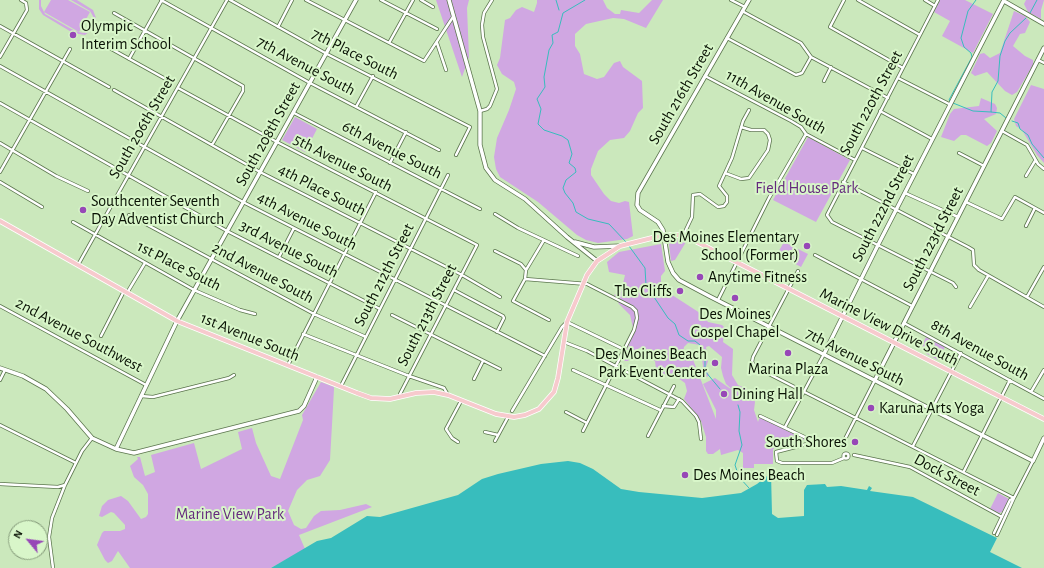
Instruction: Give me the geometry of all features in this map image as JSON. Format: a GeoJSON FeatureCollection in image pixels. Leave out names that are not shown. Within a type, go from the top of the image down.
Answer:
{"type":"FeatureCollection","features":[{"type":"Feature","properties":{"kind":"main road","name":"1st Avenue South"},"geometry":{"type":"LineString","coordinates":[[0,221],[177,321],[371,398],[401,398],[422,392],[448,395],[508,417]]}},
{"type":"Feature","properties":{"kind":"main road","name":"Marine View Drive South"},"geometry":{"type":"LineString","coordinates":[[597,261],[611,250],[630,243],[664,235],[683,236],[1044,419]]}},
{"type":"Feature","properties":{"kind":"main road"},"geometry":{"type":"LineString","coordinates":[[508,417],[525,415],[534,411],[550,397],[557,382],[568,322],[583,284],[597,261]]}},
{"type":"Feature","properties":{"kind":"street"},"geometry":{"type":"LineString","coordinates":[[0,57],[26,10],[27,6],[20,0]]}},
{"type":"Feature","properties":{"kind":"street"},"geometry":{"type":"LineString","coordinates":[[129,59],[162,0]]}},
{"type":"Feature","properties":{"kind":"street","name":"7th Avenue South"},"geometry":{"type":"LineString","coordinates":[[162,0],[310,83],[439,150]]}},
{"type":"Feature","properties":{"kind":"street","name":"7th Place South"},"geometry":{"type":"LineString","coordinates":[[228,0],[327,54],[373,76],[470,127],[456,155]]}},
{"type":"Feature","properties":{"kind":"street","name":"South 206th Street"},"geometry":{"type":"LineString","coordinates":[[78,265],[228,0]]}},
{"type":"Feature","properties":{"kind":"street"},"geometry":{"type":"LineString","coordinates":[[278,27],[292,0]]}},
{"type":"Feature","properties":{"kind":"street"},"geometry":{"type":"LineString","coordinates":[[306,0],[424,61],[453,17]]}},
{"type":"Feature","properties":{"kind":"street","name":"South 208th Street"},"geometry":{"type":"LineString","coordinates":[[116,449],[177,321],[356,0]]}},
{"type":"Feature","properties":{"kind":"street"},"geometry":{"type":"LineString","coordinates":[[380,0],[437,29]]}},
{"type":"Feature","properties":{"kind":"street"},"geometry":{"type":"LineString","coordinates":[[389,43],[413,0]]}},
{"type":"Feature","properties":{"kind":"street"},"geometry":{"type":"LineString","coordinates":[[421,0],[433,7]]}},
{"type":"Feature","properties":{"kind":"street"},"geometry":{"type":"LineString","coordinates":[[449,0],[480,111],[481,152],[489,173],[495,180],[525,199],[567,237],[597,261]]}},
{"type":"Feature","properties":{"kind":"street"},"geometry":{"type":"LineString","coordinates":[[480,111],[488,109],[497,89],[483,37],[482,18],[492,0]]}},
{"type":"Feature","properties":{"kind":"street"},"geometry":{"type":"LineString","coordinates":[[731,0],[801,43],[811,57],[888,98]]}},
{"type":"Feature","properties":{"kind":"street","name":"South 216th Street"},"geometry":{"type":"LineString","coordinates":[[664,235],[660,224],[641,213],[637,202],[640,190],[749,0]]}},
{"type":"Feature","properties":{"kind":"street"},"geometry":{"type":"LineString","coordinates":[[844,0],[830,27],[903,68]]}},
{"type":"Feature","properties":{"kind":"street"},"geometry":{"type":"LineString","coordinates":[[858,0],[920,35]]}},
{"type":"Feature","properties":{"kind":"street"},"geometry":{"type":"LineString","coordinates":[[925,0],[935,6]]}},
{"type":"Feature","properties":{"kind":"street","name":"South 220th Street"},"geometry":{"type":"LineString","coordinates":[[878,245],[835,223],[827,217],[828,212],[938,0]]}},
{"type":"Feature","properties":{"kind":"street"},"geometry":{"type":"LineString","coordinates":[[1003,0],[1044,24]]}},
{"type":"Feature","properties":{"kind":"street","name":"South 222nd Street"},"geometry":{"type":"LineString","coordinates":[[785,428],[1003,0]]}},
{"type":"Feature","properties":{"kind":"street"},"geometry":{"type":"LineString","coordinates":[[114,13],[242,85],[243,91],[212,145]]}},
{"type":"Feature","properties":{"kind":"street"},"geometry":{"type":"LineString","coordinates":[[0,26],[108,87]]}},
{"type":"Feature","properties":{"kind":"street"},"geometry":{"type":"LineString","coordinates":[[727,38],[796,75],[802,73],[811,57]]}},
{"type":"Feature","properties":{"kind":"street"},"geometry":{"type":"LineString","coordinates":[[97,41],[171,82]]}},
{"type":"Feature","properties":{"kind":"street"},"geometry":{"type":"LineString","coordinates":[[437,43],[446,70]]}},
{"type":"Feature","properties":{"kind":"street","name":"South 223rd Street"},"geometry":{"type":"LineString","coordinates":[[815,442],[838,442],[844,440],[849,435],[893,343],[1044,48]]}},
{"type":"Feature","properties":{"kind":"street"},"geometry":{"type":"LineString","coordinates":[[0,172],[70,49]]}},
{"type":"Feature","properties":{"kind":"street"},"geometry":{"type":"LineString","coordinates":[[1038,60],[1044,63]]}},
{"type":"Feature","properties":{"kind":"street","name":"4th Avenue South"},"geometry":{"type":"LineString","coordinates":[[0,66],[243,202],[545,356]]}},
{"type":"Feature","properties":{"kind":"street"},"geometry":{"type":"LineString","coordinates":[[824,81],[831,67]]}},
{"type":"Feature","properties":{"kind":"street"},"geometry":{"type":"LineString","coordinates":[[356,107],[373,76]]}},
{"type":"Feature","properties":{"kind":"street","name":"11th Avenue South"},"geometry":{"type":"LineString","coordinates":[[705,76],[791,121],[801,127],[806,134],[855,160]]}},
{"type":"Feature","properties":{"kind":"street"},"geometry":{"type":"LineString","coordinates":[[898,78],[949,104]]}},
{"type":"Feature","properties":{"kind":"street","name":"5th Avenue South"},"geometry":{"type":"LineString","coordinates":[[178,88],[277,142],[477,245]]}},
{"type":"Feature","properties":{"kind":"street","name":"4th Place South"},"geometry":{"type":"LineString","coordinates":[[114,90],[260,172],[462,275],[500,296]]}},
{"type":"Feature","properties":{"kind":"street","name":"3rd Avenue South"},"geometry":{"type":"LineString","coordinates":[[0,103],[227,231],[380,310]]}},
{"type":"Feature","properties":{"kind":"street"},"geometry":{"type":"LineString","coordinates":[[683,236],[692,217],[693,195],[700,194],[718,207],[726,204],[727,197],[719,186],[726,173],[741,128],[749,110]]}},
{"type":"Feature","properties":{"kind":"street"},"geometry":{"type":"LineString","coordinates":[[880,111],[932,139]]}},
{"type":"Feature","properties":{"kind":"street","name":"6th Avenue South"},"geometry":{"type":"LineString","coordinates":[[294,113],[480,210]]}},
{"type":"Feature","properties":{"kind":"street"},"geometry":{"type":"LineString","coordinates":[[726,173],[740,179],[749,178],[768,150],[769,137],[764,130],[741,128]]}},
{"type":"Feature","properties":{"kind":"street"},"geometry":{"type":"LineString","coordinates":[[1002,131],[1027,145],[1035,160],[1044,169]]}},
{"type":"Feature","properties":{"kind":"street"},"geometry":{"type":"LineString","coordinates":[[390,163],[406,132]]}},
{"type":"Feature","properties":{"kind":"street"},"geometry":{"type":"LineString","coordinates":[[718,300],[767,202],[806,134]]}},
{"type":"Feature","properties":{"kind":"street"},"geometry":{"type":"LineString","coordinates":[[0,142],[56,176],[88,191]]}},
{"type":"Feature","properties":{"kind":"street"},"geometry":{"type":"LineString","coordinates":[[862,148],[914,174]]}},
{"type":"Feature","properties":{"kind":"street"},"geometry":{"type":"LineString","coordinates":[[959,153],[984,166]]}},
{"type":"Feature","properties":{"kind":"street"},"geometry":{"type":"LineString","coordinates":[[1026,176],[1035,160]]}},
{"type":"Feature","properties":{"kind":"street","name":"South 212th Street"},"geometry":{"type":"LineString","coordinates":[[341,386],[448,175]]}},
{"type":"Feature","properties":{"kind":"street"},"geometry":{"type":"LineString","coordinates":[[0,182],[42,207]]}},
{"type":"Feature","properties":{"kind":"street"},"geometry":{"type":"LineString","coordinates":[[843,182],[971,248],[974,253],[975,266],[988,276],[1044,307]]}},
{"type":"Feature","properties":{"kind":"street"},"geometry":{"type":"LineString","coordinates":[[288,365],[376,192]]}},
{"type":"Feature","properties":{"kind":"street"},"geometry":{"type":"LineString","coordinates":[[905,192],[958,218]]}},
{"type":"Feature","properties":{"kind":"street"},"geometry":{"type":"LineString","coordinates":[[966,202],[1002,219],[1015,197],[1044,213]]}},
{"type":"Feature","properties":{"kind":"street"},"geometry":{"type":"LineString","coordinates":[[1026,226],[1035,208]]}},
{"type":"Feature","properties":{"kind":"street"},"geometry":{"type":"LineString","coordinates":[[495,214],[578,256]]}},
{"type":"Feature","properties":{"kind":"street","name":"2nd Avenue South"},"geometry":{"type":"LineString","coordinates":[[129,215],[314,314],[366,337]]}},
{"type":"Feature","properties":{"kind":"street","name":"1st Place South"},"geometry":{"type":"LineString","coordinates":[[73,222],[194,290],[240,310],[255,314]]}},
{"type":"Feature","properties":{"kind":"street"},"geometry":{"type":"LineString","coordinates":[[279,258],[294,228]]}},
{"type":"Feature","properties":{"kind":"street","name":"7th Avenue South"},"geometry":{"type":"LineString","coordinates":[[664,235],[671,269],[679,280],[1033,461]]}},
{"type":"Feature","properties":{"kind":"street"},"geometry":{"type":"LineString","coordinates":[[567,237],[586,246],[620,246]]}},
{"type":"Feature","properties":{"kind":"street"},"geometry":{"type":"LineString","coordinates":[[544,240],[526,270],[525,280],[513,301],[549,320]]}},
{"type":"Feature","properties":{"kind":"street","name":"South 213th Street"},"geometry":{"type":"LineString","coordinates":[[401,398],[400,394],[477,245]]}},
{"type":"Feature","properties":{"kind":"street"},"geometry":{"type":"LineString","coordinates":[[878,245],[953,283],[956,287]]}},
{"type":"Feature","properties":{"kind":"street"},"geometry":{"type":"LineString","coordinates":[[495,251],[520,264],[526,270]]}},
{"type":"Feature","properties":{"kind":"street"},"geometry":{"type":"LineString","coordinates":[[815,255],[912,306]]}},
{"type":"Feature","properties":{"kind":"street"},"geometry":{"type":"LineString","coordinates":[[101,336],[126,292],[145,263]]}},
{"type":"Feature","properties":{"kind":"street"},"geometry":{"type":"LineString","coordinates":[[1027,297],[1044,267]]}},
{"type":"Feature","properties":{"kind":"street"},"geometry":{"type":"LineString","coordinates":[[798,271],[753,357],[753,365],[803,392],[964,471],[1014,498]]}},
{"type":"Feature","properties":{"kind":"street"},"geometry":{"type":"LineString","coordinates":[[970,307],[988,276]]}},
{"type":"Feature","properties":{"kind":"street"},"geometry":{"type":"LineString","coordinates":[[525,280],[589,284],[632,307],[636,311],[636,325],[625,350],[583,431]]}},
{"type":"Feature","properties":{"kind":"street"},"geometry":{"type":"LineString","coordinates":[[454,290],[503,316],[504,318],[497,332]]}},
{"type":"Feature","properties":{"kind":"street","name":"2nd Avenue Southwest"},"geometry":{"type":"LineString","coordinates":[[0,306],[146,385]]}},
{"type":"Feature","properties":{"kind":"street"},"geometry":{"type":"LineString","coordinates":[[392,315],[500,369]]}},
{"type":"Feature","properties":{"kind":"street"},"geometry":{"type":"LineString","coordinates":[[512,411],[562,327],[568,322],[625,350]]}},
{"type":"Feature","properties":{"kind":"street","name":"8th Avenue South"},"geometry":{"type":"LineString","coordinates":[[904,322],[1044,399]]}},
{"type":"Feature","properties":{"kind":"street"},"geometry":{"type":"LineString","coordinates":[[303,334],[409,376],[444,388],[448,395]]}},
{"type":"Feature","properties":{"kind":"street"},"geometry":{"type":"LineString","coordinates":[[564,342],[587,351],[679,399],[687,405],[696,416],[699,422],[701,439]]}},
{"type":"Feature","properties":{"kind":"street"},"geometry":{"type":"LineString","coordinates":[[914,446],[961,352]]}},
{"type":"Feature","properties":{"kind":"street"},"geometry":{"type":"LineString","coordinates":[[474,379],[483,361]]}},
{"type":"Feature","properties":{"kind":"street"},"geometry":{"type":"LineString","coordinates":[[0,368],[23,376],[46,389],[63,405],[92,438],[129,453],[140,452],[299,411],[304,406],[318,377]]}},
{"type":"Feature","properties":{"kind":"street"},"geometry":{"type":"LineString","coordinates":[[0,380],[5,369]]}},
{"type":"Feature","properties":{"kind":"street"},"geometry":{"type":"LineString","coordinates":[[573,370],[660,410]]}},
{"type":"Feature","properties":{"kind":"street"},"geometry":{"type":"LineString","coordinates":[[1032,392],[1044,370]]}},
{"type":"Feature","properties":{"kind":"street"},"geometry":{"type":"LineString","coordinates":[[141,396],[153,397],[229,378],[234,374]]}},
{"type":"Feature","properties":{"kind":"street"},"geometry":{"type":"LineString","coordinates":[[964,471],[1010,380]]}},
{"type":"Feature","properties":{"kind":"street"},"geometry":{"type":"LineString","coordinates":[[648,436],[660,410],[674,386]]}},
{"type":"Feature","properties":{"kind":"street"},"geometry":{"type":"LineString","coordinates":[[663,406],[674,407],[679,399]]}},
{"type":"Feature","properties":{"kind":"street"},"geometry":{"type":"LineString","coordinates":[[458,442],[452,438],[446,429],[461,401]]}},
{"type":"Feature","properties":{"kind":"street"},"geometry":{"type":"LineString","coordinates":[[566,412],[587,423]]}},
{"type":"Feature","properties":{"kind":"street"},"geometry":{"type":"LineString","coordinates":[[760,416],[815,442]]}},
{"type":"Feature","properties":{"kind":"street"},"geometry":{"type":"LineString","coordinates":[[494,441],[508,417]]}},
{"type":"Feature","properties":{"kind":"street"},"geometry":{"type":"LineString","coordinates":[[0,425],[76,463]]}},
{"type":"Feature","properties":{"kind":"street"},"geometry":{"type":"LineString","coordinates":[[485,432],[498,435]]}},
{"type":"Feature","properties":{"kind":"street"},"geometry":{"type":"LineString","coordinates":[[53,568],[49,537],[50,528],[65,485],[76,463],[92,438]]}},
{"type":"Feature","properties":{"kind":"street"},"geometry":{"type":"LineString","coordinates":[[995,534],[1044,438]]}},
{"type":"Feature","properties":{"kind":"street"},"geometry":{"type":"LineString","coordinates":[[815,442],[776,452],[777,461],[782,463],[832,463],[844,458]]}},
{"type":"Feature","properties":{"kind":"street","name":"Dock Street"},"geometry":{"type":"LineString","coordinates":[[854,455],[910,467],[1002,519]]}},
{"type":"Feature","properties":{"kind":"street"},"geometry":{"type":"LineString","coordinates":[[0,484],[58,487],[65,485]]}},
{"type":"Feature","properties":{"kind":"green space"},"geometry":{"type":"Polygon","coordinates":[[[39,0],[41,0],[41,6],[45,14],[75,31],[83,33],[92,27],[94,18],[90,11],[71,0],[77,0],[93,10],[96,18],[94,28],[85,35],[73,33],[43,15],[39,9],[39,0]]]}},
{"type":"Feature","properties":{"kind":"green space"},"geometry":{"type":"Polygon","coordinates":[[[51,0],[68,0],[90,12],[79,32],[44,12],[51,0]]]}},
{"type":"Feature","properties":{"kind":"green space"},"geometry":{"type":"Polygon","coordinates":[[[436,0],[469,0],[467,8],[469,57],[462,77],[436,0]]]}},
{"type":"Feature","properties":{"kind":"green space"},"geometry":{"type":"Polygon","coordinates":[[[537,0],[603,0],[607,8],[615,14],[620,14],[621,10],[639,13],[652,0],[663,0],[646,28],[624,19],[613,18],[586,24],[575,34],[575,46],[580,54],[584,74],[597,79],[604,77],[614,63],[620,61],[623,67],[642,81],[643,108],[638,113],[630,131],[624,138],[610,140],[598,151],[591,169],[591,175],[604,194],[611,201],[619,203],[625,201],[629,202],[633,236],[627,239],[598,243],[586,240],[577,235],[538,202],[500,177],[496,169],[494,157],[497,138],[516,89],[514,82],[502,74],[497,65],[500,58],[505,20],[510,18],[516,10],[522,7],[534,12],[537,0]]]}},
{"type":"Feature","properties":{"kind":"green space"},"geometry":{"type":"Polygon","coordinates":[[[940,0],[965,0],[993,14],[973,53],[942,36],[950,21],[934,12],[940,0]]]}},
{"type":"Feature","properties":{"kind":"green space"},"geometry":{"type":"Polygon","coordinates":[[[1026,0],[1044,0],[1041,10],[1041,19],[1028,12],[1024,4],[1026,0]]]}},
{"type":"Feature","properties":{"kind":"green space"},"geometry":{"type":"Polygon","coordinates":[[[1014,11],[1025,16],[1030,22],[1025,33],[1020,34],[1013,46],[1025,56],[1033,60],[1033,65],[1017,92],[1012,95],[1005,91],[987,72],[975,76],[971,73],[980,54],[984,53],[990,58],[1000,53],[1014,11]]]}},
{"type":"Feature","properties":{"kind":"green space"},"geometry":{"type":"Polygon","coordinates":[[[1031,85],[1044,89],[1044,163],[1037,155],[1022,130],[1016,126],[1014,119],[1031,85]]]}},
{"type":"Feature","properties":{"kind":"green space"},"geometry":{"type":"Polygon","coordinates":[[[981,98],[995,104],[997,108],[996,114],[984,119],[997,131],[991,143],[987,146],[966,135],[961,135],[954,141],[941,137],[950,114],[954,109],[979,106],[981,98]]]}},
{"type":"Feature","properties":{"kind":"green space"},"geometry":{"type":"Polygon","coordinates":[[[295,117],[317,129],[305,152],[282,140],[295,117]]]}},
{"type":"Feature","properties":{"kind":"green space","name":"Field House Park"},"geometry":{"type":"Polygon","coordinates":[[[808,137],[850,160],[816,222],[773,200],[808,137]]]}},
{"type":"Feature","properties":{"kind":"green space"},"geometry":{"type":"Polygon","coordinates":[[[673,238],[686,242],[675,260],[671,261],[669,244],[673,238]]]}},
{"type":"Feature","properties":{"kind":"green space"},"geometry":{"type":"Polygon","coordinates":[[[784,242],[808,254],[801,267],[777,254],[784,242]]]}},
{"type":"Feature","properties":{"kind":"green space"},"geometry":{"type":"Polygon","coordinates":[[[661,244],[665,271],[661,276],[661,283],[666,291],[703,315],[708,322],[722,325],[725,328],[723,342],[733,349],[732,375],[738,385],[747,389],[752,394],[755,402],[754,410],[758,422],[760,416],[807,439],[773,449],[773,464],[754,464],[754,468],[743,468],[743,453],[738,450],[721,455],[720,449],[713,454],[708,454],[706,451],[706,437],[701,421],[684,399],[687,391],[685,383],[678,378],[668,377],[656,369],[655,361],[647,357],[645,347],[639,348],[628,361],[622,361],[634,332],[630,315],[619,304],[614,295],[621,292],[625,275],[609,272],[607,262],[619,252],[661,244]],[[688,343],[684,347],[683,353],[692,357],[716,419],[716,410],[703,384],[715,378],[735,392],[726,384],[723,376],[721,368],[722,357],[709,346],[706,347],[708,361],[706,367],[709,376],[706,377],[702,372],[703,366],[700,345],[688,343]]]}},
{"type":"Feature","properties":{"kind":"green space"},"geometry":{"type":"Polygon","coordinates":[[[926,337],[945,347],[938,360],[925,353],[927,349],[922,346],[926,337]]]}},
{"type":"Feature","properties":{"kind":"green space","name":"Marine View Park"},"geometry":{"type":"Polygon","coordinates":[[[321,382],[334,387],[330,460],[320,476],[307,480],[297,490],[288,511],[294,525],[301,529],[306,528],[314,516],[321,511],[340,510],[366,504],[372,507],[299,535],[305,549],[271,568],[130,568],[118,551],[112,561],[108,563],[105,560],[97,545],[102,533],[104,531],[120,531],[125,529],[125,525],[114,513],[111,512],[102,517],[99,516],[102,506],[108,500],[121,496],[128,501],[141,519],[146,517],[148,514],[148,494],[143,485],[134,477],[130,466],[138,459],[137,457],[140,457],[145,476],[155,472],[151,455],[194,443],[201,469],[242,449],[238,432],[252,428],[256,443],[271,476],[280,479],[303,420],[302,415],[321,382]]]}},
{"type":"Feature","properties":{"kind":"green space"},"geometry":{"type":"Polygon","coordinates":[[[998,493],[1009,499],[1002,512],[999,513],[990,509],[998,493]]]}},
{"type":"Feature","properties":{"kind":"water"},"geometry":{"type":"Polygon","coordinates":[[[568,461],[580,463],[593,469],[621,489],[702,498],[741,493],[757,484],[771,473],[772,514],[778,518],[804,516],[804,490],[807,485],[825,484],[827,487],[841,486],[867,490],[869,486],[872,488],[870,491],[913,497],[997,538],[990,552],[1022,568],[271,568],[317,541],[331,538],[367,516],[380,517],[458,495],[482,479],[498,474],[541,464],[568,461]]]}},
{"type":"Feature","properties":{"kind":"waterway"},"geometry":{"type":"LineString","coordinates":[[556,0],[559,10]]}},
{"type":"Feature","properties":{"kind":"waterway"},"geometry":{"type":"LineString","coordinates":[[585,0],[563,13],[558,32],[552,35],[553,43],[549,50],[544,77],[545,87],[537,99],[541,109],[538,124],[544,130],[562,136],[568,140],[572,154],[569,163],[575,168],[576,172],[566,180],[563,188],[573,203],[576,212],[588,219],[609,224],[626,242]]}},
{"type":"Feature","properties":{"kind":"waterway"},"geometry":{"type":"LineString","coordinates":[[950,101],[949,100],[972,57],[971,53],[964,47],[961,38],[968,11],[976,0]]}},
{"type":"Feature","properties":{"kind":"waterway"},"geometry":{"type":"LineString","coordinates":[[1030,13],[1037,0]]}},
{"type":"Feature","properties":{"kind":"waterway"},"geometry":{"type":"LineString","coordinates":[[1006,118],[1000,113],[991,112],[992,92],[998,81],[1000,56],[1005,41],[1010,33],[1026,18]]}},
{"type":"Feature","properties":{"kind":"waterway"},"geometry":{"type":"LineString","coordinates":[[953,103],[973,111],[991,112]]}},
{"type":"Feature","properties":{"kind":"waterway"},"geometry":{"type":"LineString","coordinates":[[1012,121],[1018,123],[1020,129],[1028,135],[1032,144],[1044,158]]}},
{"type":"Feature","properties":{"kind":"waterway"},"geometry":{"type":"LineString","coordinates":[[629,246],[645,268],[646,285],[668,318],[675,324],[679,335],[688,341],[695,341],[700,345],[705,359],[705,371],[720,389]]}},
{"type":"Feature","properties":{"kind":"waterway"},"geometry":{"type":"LineString","coordinates":[[738,405],[740,412],[739,431],[742,445],[735,465],[739,477],[749,488]]}},
{"type":"Feature","properties":{"kind":"place","name":"Olympic Interim School"},"geometry":{"type":"Point","coordinates":[73,35]}},
{"type":"Feature","properties":{"kind":"place","name":"Southcenter Seventh Day Adventist Church"},"geometry":{"type":"Point","coordinates":[83,210]}},
{"type":"Feature","properties":{"kind":"place","name":"Des Moines Elementary School (Former)"},"geometry":{"type":"Point","coordinates":[807,246]}},
{"type":"Feature","properties":{"kind":"place","name":"Anytime Fitness"},"geometry":{"type":"Point","coordinates":[700,277]}},
{"type":"Feature","properties":{"kind":"place","name":"The Cliffs"},"geometry":{"type":"Point","coordinates":[680,291]}},
{"type":"Feature","properties":{"kind":"place","name":"Des Moines Gospel Chapel"},"geometry":{"type":"Point","coordinates":[735,298]}},
{"type":"Feature","properties":{"kind":"place","name":"Marina Plaza"},"geometry":{"type":"Point","coordinates":[788,353]}},
{"type":"Feature","properties":{"kind":"place","name":"Des Moines Beach Park Event Center"},"geometry":{"type":"Point","coordinates":[715,363]}},
{"type":"Feature","properties":{"kind":"place","name":"Dining Hall"},"geometry":{"type":"Point","coordinates":[724,394]}},
{"type":"Feature","properties":{"kind":"place","name":"Karuna Arts Yoga"},"geometry":{"type":"Point","coordinates":[871,408]}},
{"type":"Feature","properties":{"kind":"place","name":"South Shores"},"geometry":{"type":"Point","coordinates":[855,442]}},
{"type":"Feature","properties":{"kind":"place","name":"Des Moines Beach"},"geometry":{"type":"Point","coordinates":[685,475]}}]}
